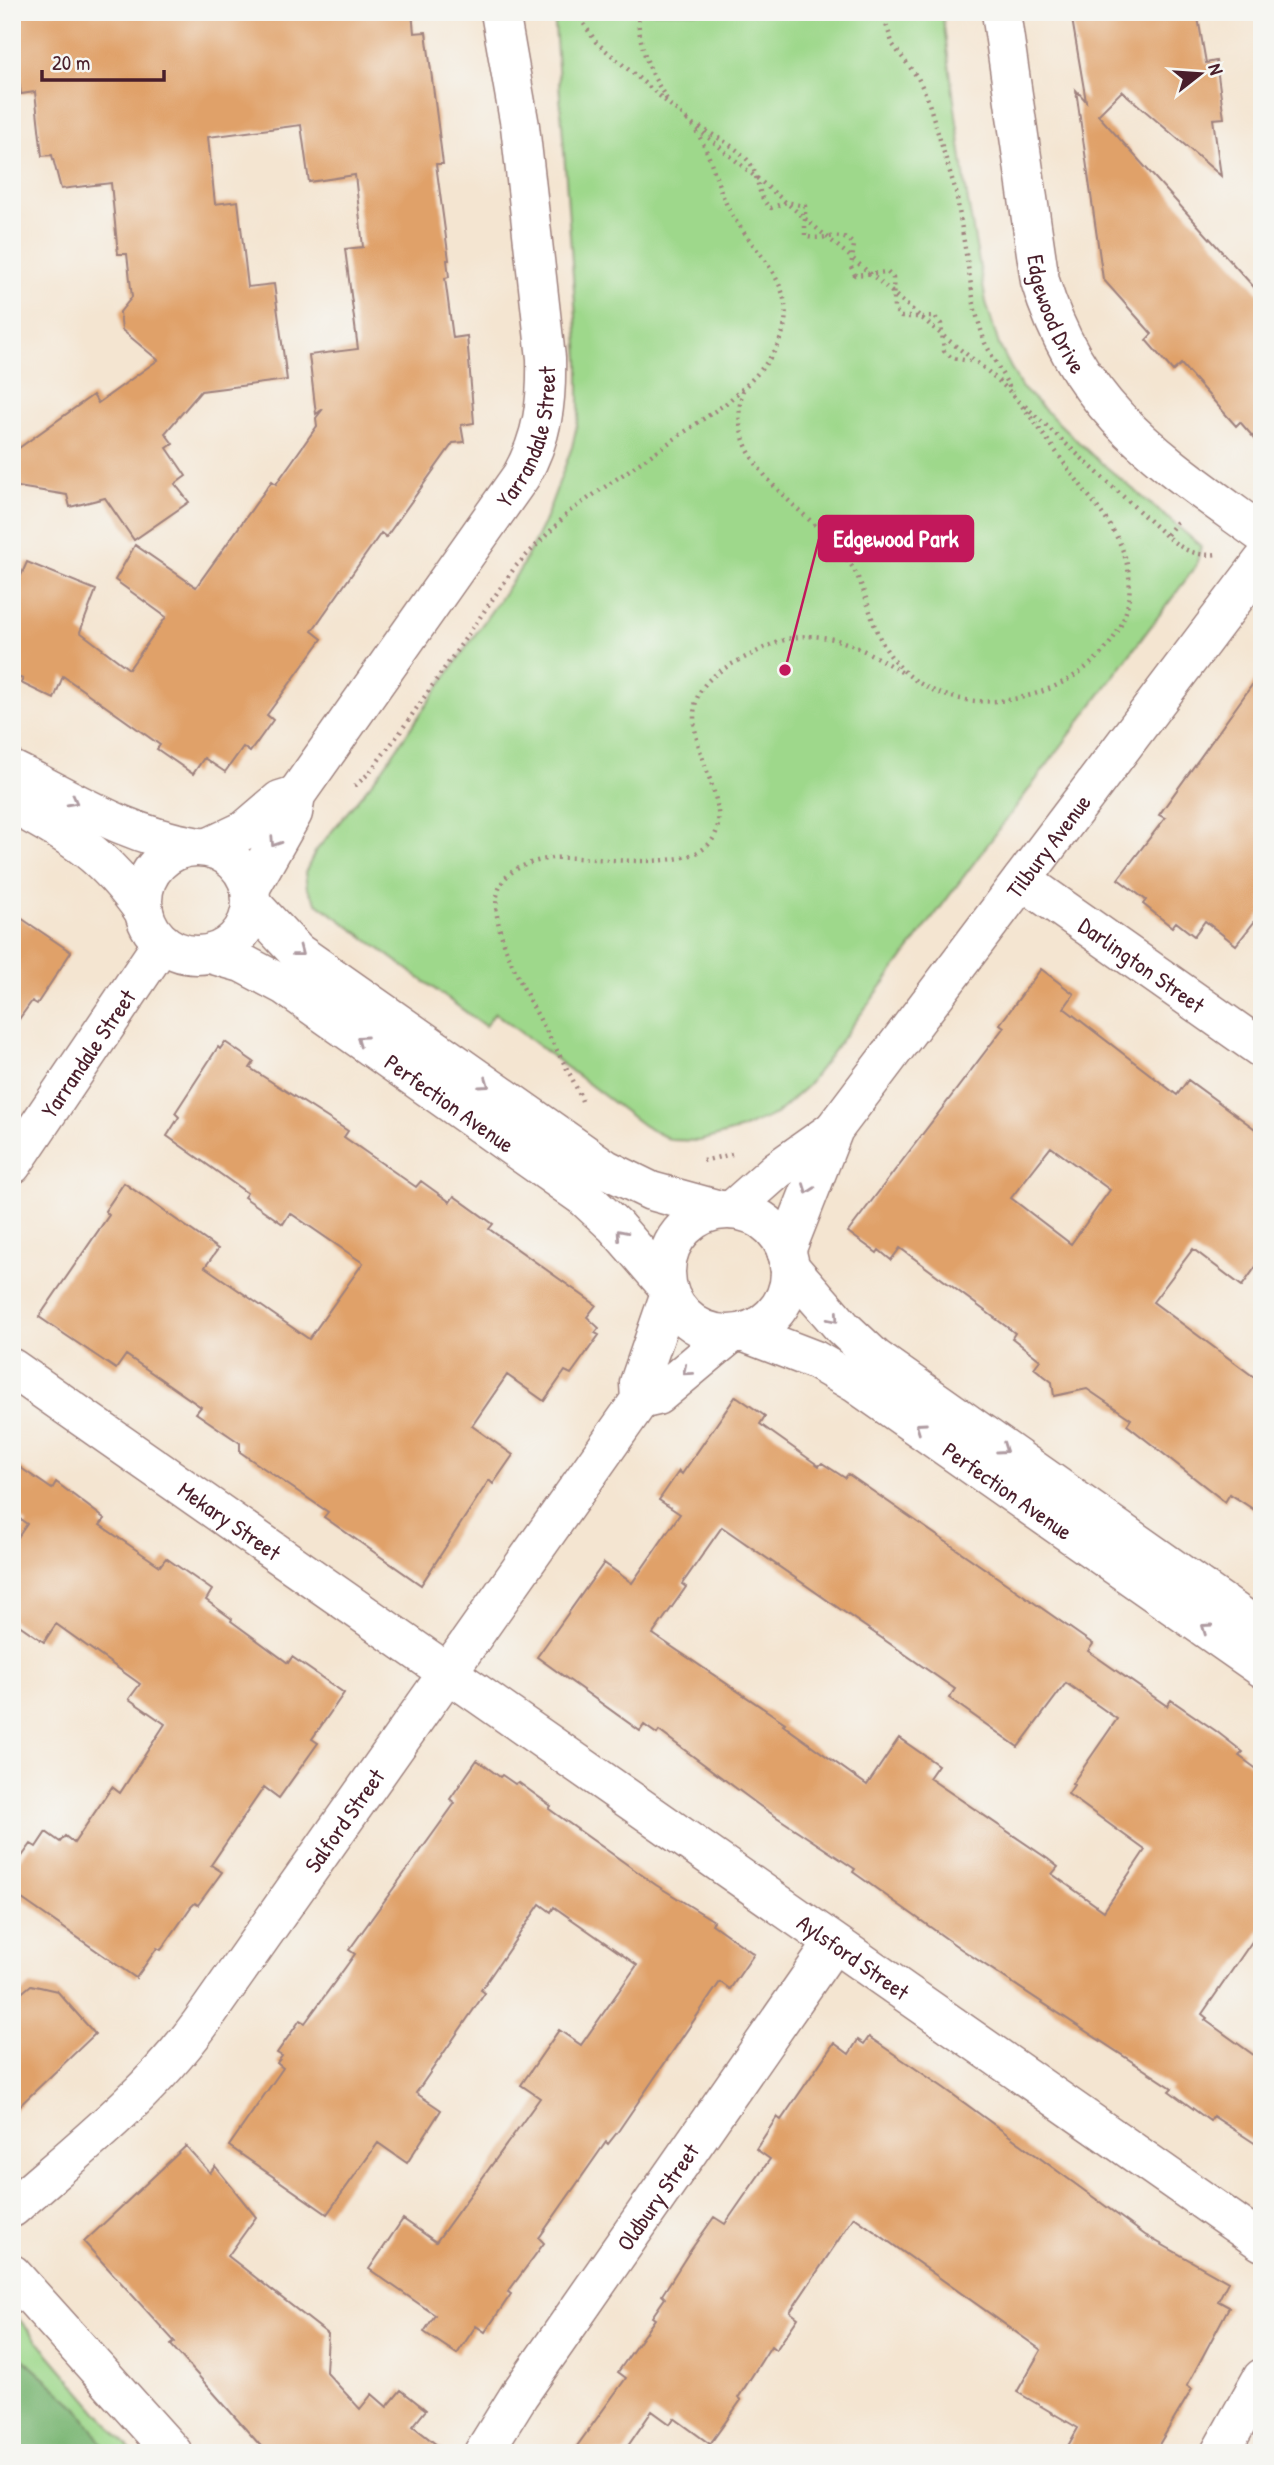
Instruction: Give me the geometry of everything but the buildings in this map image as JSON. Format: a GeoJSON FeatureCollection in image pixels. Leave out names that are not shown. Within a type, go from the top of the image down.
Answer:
{"type":"FeatureCollection","features":[{"type":"Feature","properties":{"kind":"street","name":"Yarrandale Street"},"geometry":{"type":"LineString","coordinates":[[251,896],[293,813],[296,795],[521,476],[540,435],[547,394],[546,358],[520,126],[500,12]]}},
{"type":"Feature","properties":{"kind":"street","name":"Edgewood Drive"},"geometry":{"type":"LineString","coordinates":[[1001,12],[1038,271],[1052,318],[1067,350],[1082,375],[1129,433],[1153,455],[1262,534]]}},
{"type":"Feature","properties":{"kind":"street","name":"Tilbury Avenue"},"geometry":{"type":"LineString","coordinates":[[788,1259],[811,1180],[834,1129],[1022,880],[1245,557]]}},
{"type":"Feature","properties":{"kind":"street"},"geometry":{"type":"LineString","coordinates":[[12,770],[120,827],[156,839],[201,846],[236,862],[251,896],[249,918],[234,941],[210,954],[183,954],[153,928],[120,877],[96,854],[12,804]]}},
{"type":"Feature","properties":{"kind":"street","name":"Yarrandale Street"},"geometry":{"type":"LineString","coordinates":[[201,846],[245,830],[280,800],[296,795]]}},
{"type":"Feature","properties":{"kind":"street"},"geometry":{"type":"LineString","coordinates":[[153,928],[142,897],[153,868],[178,849],[201,846]]}},
{"type":"Feature","properties":{"kind":"street","name":"Darlington Street"},"geometry":{"type":"LineString","coordinates":[[1022,880],[1262,1049]]}},
{"type":"Feature","properties":{"kind":"street","name":"Perfection Avenue"},"geometry":{"type":"LineString","coordinates":[[251,896],[297,951],[606,1169],[651,1191],[726,1210]]}},
{"type":"Feature","properties":{"kind":"street","name":"Yarrandale Street"},"geometry":{"type":"LineString","coordinates":[[12,1165],[153,928]]}},
{"type":"Feature","properties":{"kind":"street","name":"Perfection Avenue"},"geometry":{"type":"LineString","coordinates":[[210,954],[242,963],[285,986],[585,1198],[615,1226],[667,1290]]}},
{"type":"Feature","properties":{"kind":"street","name":"Tilbury Avenue"},"geometry":{"type":"LineString","coordinates":[[726,1210],[834,1129]]}},
{"type":"Feature","properties":{"kind":"street"},"geometry":{"type":"LineString","coordinates":[[726,1210],[766,1223],[778,1236],[788,1259],[789,1283],[784,1300],[761,1326],[737,1334],[711,1333],[694,1325],[679,1313],[667,1290],[668,1255],[683,1228],[700,1216],[726,1210]]}},
{"type":"Feature","properties":{"kind":"street","name":"Perfection Avenue"},"geometry":{"type":"LineString","coordinates":[[788,1259],[843,1328],[875,1358],[1262,1631]]}},
{"type":"Feature","properties":{"kind":"street","name":"Salford Street"},"geometry":{"type":"LineString","coordinates":[[640,1400],[639,1383],[667,1290]]}},
{"type":"Feature","properties":{"kind":"street","name":"Perfection Avenue"},"geometry":{"type":"LineString","coordinates":[[737,1334],[815,1360],[855,1383],[1262,1668]]}},
{"type":"Feature","properties":{"kind":"street","name":"Salford Street"},"geometry":{"type":"LineString","coordinates":[[12,2208],[146,2089],[175,2058],[640,1400],[657,1395],[737,1334]]}},
{"type":"Feature","properties":{"kind":"street","name":"Mekary Street"},"geometry":{"type":"LineString","coordinates":[[12,1368],[447,1672]]}},
{"type":"Feature","properties":{"kind":"street","name":"Aylsford Street"},"geometry":{"type":"LineString","coordinates":[[447,1672],[1262,2242]]}},
{"type":"Feature","properties":{"kind":"street","name":"Oldbury Street"},"geometry":{"type":"LineString","coordinates":[[483,2453],[527,2384],[833,1944]]}},
{"type":"Feature","properties":{"kind":"street"},"geometry":{"type":"LineString","coordinates":[[12,2274],[173,2453]]}},
{"type":"Feature","properties":{"kind":"street"},"geometry":{"type":"LineString","coordinates":[[1220,2453],[1262,2378]]}},
{"type":"Feature","properties":{"kind":"path"},"geometry":{"type":"LineString","coordinates":[[347,792],[368,774],[398,735],[515,567],[570,511],[744,387],[782,342],[787,316],[776,278],[727,207],[702,138],[687,120],[596,42],[576,12]]}},
{"type":"Feature","properties":{"kind":"path"},"geometry":{"type":"LineString","coordinates":[[638,12],[638,32],[645,57],[670,105]]}},
{"type":"Feature","properties":{"kind":"path"},"geometry":{"type":"LineString","coordinates":[[585,1108],[575,1081],[537,1014],[507,950],[497,917],[499,887],[520,867],[552,858],[674,859],[699,853],[706,847],[716,834],[718,817],[697,744],[695,708],[699,694],[708,681],[755,652],[790,638],[836,638],[859,646],[944,695],[1001,701],[1036,694],[1089,667],[1107,649],[1121,620],[1128,571],[1120,542],[1016,397],[985,343],[975,310],[956,192],[927,97],[918,78],[893,46],[882,12]]}},
{"type":"Feature","properties":{"kind":"path"},"geometry":{"type":"LineString","coordinates":[[687,120],[735,149],[752,165],[763,202],[771,208],[786,202],[805,206],[805,236],[828,238],[841,235],[849,238],[853,245],[851,267],[855,275],[870,275],[876,270],[887,272],[893,278],[894,309],[901,317],[935,317],[941,324],[944,351],[952,358],[972,362]]}},
{"type":"Feature","properties":{"kind":"path"},"geometry":{"type":"LineString","coordinates":[[755,176],[1016,397],[1182,549],[1196,554],[1245,557]]}},
{"type":"Feature","properties":{"kind":"path"},"geometry":{"type":"LineString","coordinates":[[744,387],[738,421],[745,446],[790,504],[834,544],[854,568],[881,640],[907,675]]}},
{"type":"Feature","properties":{"kind":"path"},"geometry":{"type":"LineString","coordinates":[[1166,536],[1182,516]]}},
{"type":"Feature","properties":{"kind":"path"},"geometry":{"type":"LineString","coordinates":[[691,1163],[741,1151]]}},
{"type":"Feature","properties":{"kind":"green space"},"geometry":{"type":"Polygon","coordinates":[[[554,12],[942,12],[967,196],[986,302],[999,345],[1021,387],[1092,455],[1201,546],[1196,566],[807,1086],[776,1114],[739,1130],[699,1141],[671,1140],[644,1126],[495,1013],[485,1026],[316,902],[307,888],[305,873],[315,852],[381,771],[521,568],[545,520],[572,447],[579,416],[579,360],[554,12]]]}},
{"type":"Feature","properties":{"kind":"green space"},"geometry":{"type":"Polygon","coordinates":[[[12,2311],[133,2453],[12,2453],[12,2311]]]}},
{"type":"Feature","properties":{"kind":"green space"},"geometry":{"type":"Polygon","coordinates":[[[12,2349],[78,2408],[109,2453],[12,2453],[12,2349]]]}},
{"type":"Feature","properties":{"kind":"place","name":"Edgewood Park"},"geometry":{"type":"Point","coordinates":[785,670]}}]}
